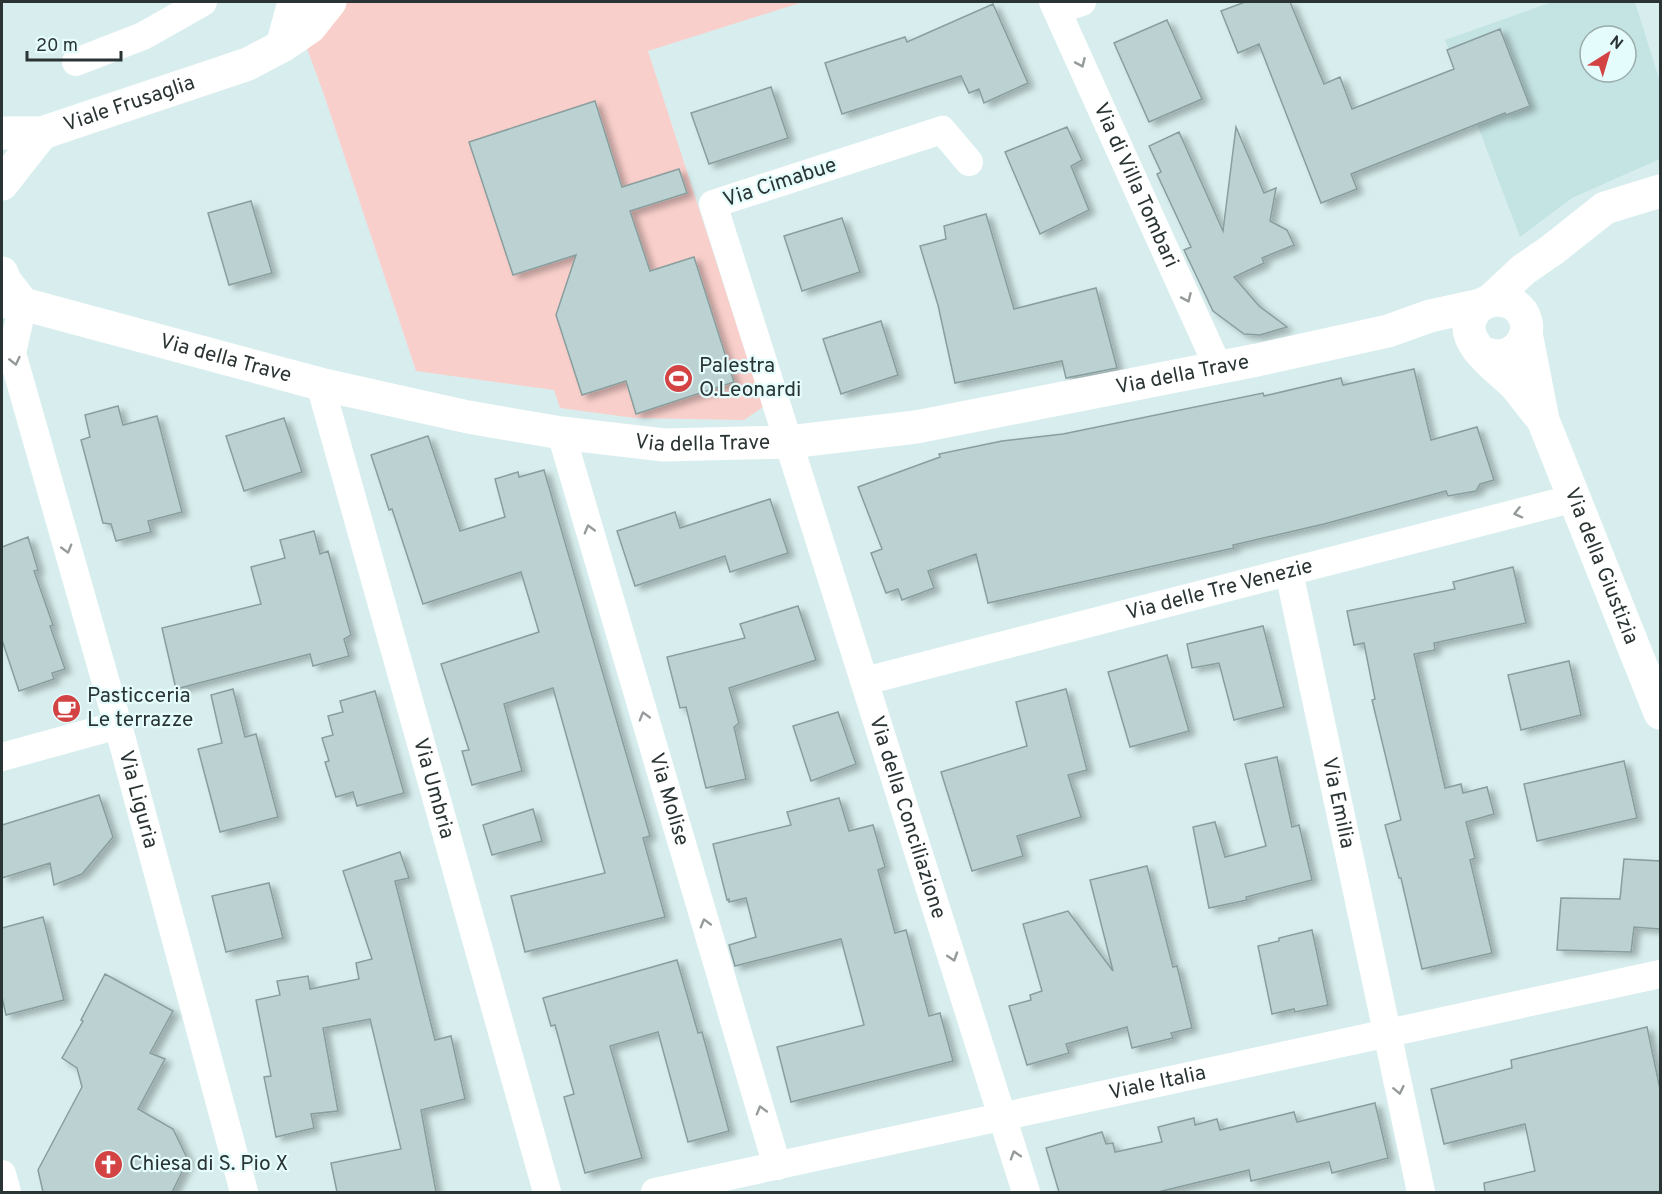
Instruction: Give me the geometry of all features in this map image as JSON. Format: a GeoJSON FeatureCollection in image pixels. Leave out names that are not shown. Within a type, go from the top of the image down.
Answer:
{"type":"FeatureCollection","features":[{"type":"Feature","properties":{"kind":"street"},"geometry":{"type":"LineString","coordinates":[[76,62],[143,36],[203,2]]}},
{"type":"Feature","properties":{"kind":"street"},"geometry":{"type":"LineString","coordinates":[[282,46],[294,2]]}},
{"type":"Feature","properties":{"kind":"street","name":"Viale Frusaglia"},"geometry":{"type":"LineString","coordinates":[[2,133],[42,133],[248,64],[282,46],[310,27],[330,2]]}},
{"type":"Feature","properties":{"kind":"street","name":"Via di Villa Tombari"},"geometry":{"type":"LineString","coordinates":[[1064,4],[1218,367]]}},
{"type":"Feature","properties":{"kind":"street","name":"Via Cimabue"},"geometry":{"type":"LineString","coordinates":[[789,442],[713,204],[942,130],[969,162]]}},
{"type":"Feature","properties":{"kind":"street","name":"Viale Frusaglia"},"geometry":{"type":"LineString","coordinates":[[2,184],[42,133]]}},
{"type":"Feature","properties":{"kind":"street","name":"Via della Giustizia"},"geometry":{"type":"LineString","coordinates":[[1543,420],[1516,387],[1478,349],[1469,335],[1469,324],[1473,313],[1523,270],[1605,208],[1660,191]]}},
{"type":"Feature","properties":{"kind":"street","name":"Via della Giustizia"},"geometry":{"type":"LineString","coordinates":[[1478,349],[1493,357],[1504,356],[1522,344],[1537,282],[1552,250]]}},
{"type":"Feature","properties":{"kind":"street"},"geometry":{"type":"LineString","coordinates":[[2,273],[12,303]]}},
{"type":"Feature","properties":{"kind":"street"},"geometry":{"type":"LineString","coordinates":[[1485,303],[1502,300],[1513,304],[1521,311],[1526,327]]}},
{"type":"Feature","properties":{"kind":"street","name":"Via della Trave"},"geometry":{"type":"LineString","coordinates":[[12,303],[320,384],[468,417],[561,434],[664,446],[789,442],[916,427],[1388,331],[1430,316],[1485,303]]}},
{"type":"Feature","properties":{"kind":"street","name":"Via Liguria"},"geometry":{"type":"LineString","coordinates":[[12,303],[12,353],[118,725],[244,1192]]}},
{"type":"Feature","properties":{"kind":"street","name":"Via della Giustizia"},"geometry":{"type":"LineString","coordinates":[[1526,327],[1543,420],[1660,712]]}},
{"type":"Feature","properties":{"kind":"street","name":"Via della Trave"},"geometry":{"type":"LineString","coordinates":[[1388,331],[1433,336],[1478,349]]}},
{"type":"Feature","properties":{"kind":"street","name":"Via Umbria"},"geometry":{"type":"LineString","coordinates":[[320,384],[547,1192]]}},
{"type":"Feature","properties":{"kind":"street","name":"Via Molise"},"geometry":{"type":"LineString","coordinates":[[561,434],[777,1166]]}},
{"type":"Feature","properties":{"kind":"street","name":"Via della Conciliazione"},"geometry":{"type":"LineString","coordinates":[[789,442],[1026,1192]]}},
{"type":"Feature","properties":{"kind":"street","name":"Via delle Tre Venezie"},"geometry":{"type":"LineString","coordinates":[[865,681],[1575,498]]}},
{"type":"Feature","properties":{"kind":"street","name":"Via Emilia"},"geometry":{"type":"LineString","coordinates":[[1289,572],[1421,1192]]}},
{"type":"Feature","properties":{"kind":"street"},"geometry":{"type":"LineString","coordinates":[[2,757],[118,725]]}},
{"type":"Feature","properties":{"kind":"street","name":"Viale Italia"},"geometry":{"type":"LineString","coordinates":[[655,1192],[1660,974]]}},
{"type":"Feature","properties":{"kind":"street"},"geometry":{"type":"LineString","coordinates":[[2,1174],[7,1192]]}},
{"type":"Feature","properties":{"kind":"shaded area"},"geometry":{"type":"Polygon","coordinates":[[[290,2],[803,2],[648,51],[763,407],[744,420],[635,418],[560,408],[554,390],[416,371],[323,92],[290,2]]]}},
{"type":"Feature","properties":{"kind":"shaded area"},"geometry":{"type":"Polygon","coordinates":[[[1552,2],[1635,2],[1660,82],[1660,159],[1572,198],[1520,237],[1445,40],[1552,2]]]}},
{"type":"Feature","properties":{"kind":"building"},"geometry":{"type":"Polygon","coordinates":[[[1245,2],[1290,2],[1324,84],[1340,77],[1352,109],[1454,69],[1447,50],[1500,29],[1530,106],[1506,115],[1505,113],[1351,174],[1357,189],[1321,203],[1259,44],[1238,53],[1221,11],[1245,2]]]}},
{"type":"Feature","properties":{"kind":"building"},"geometry":{"type":"Polygon","coordinates":[[[993,4],[1028,83],[984,103],[979,89],[969,93],[961,76],[842,114],[825,63],[905,37],[907,42],[993,4]]]}},
{"type":"Feature","properties":{"kind":"building"},"geometry":{"type":"Polygon","coordinates":[[[1167,20],[1202,99],[1149,122],[1114,43],[1167,20]]]}},
{"type":"Feature","properties":{"kind":"building"},"geometry":{"type":"Polygon","coordinates":[[[771,87],[788,138],[709,164],[691,113],[771,87]]]}},
{"type":"Feature","properties":{"kind":"building"},"geometry":{"type":"Polygon","coordinates":[[[595,101],[622,187],[679,169],[687,193],[630,211],[650,271],[694,257],[734,382],[636,414],[626,381],[582,395],[556,315],[576,255],[513,275],[469,142],[595,101]]]}},
{"type":"Feature","properties":{"kind":"building"},"geometry":{"type":"Polygon","coordinates":[[[1067,127],[1082,160],[1071,166],[1089,210],[1040,234],[1005,152],[1067,127]]]}},
{"type":"Feature","properties":{"kind":"building"},"geometry":{"type":"Polygon","coordinates":[[[1236,127],[1264,193],[1276,188],[1270,221],[1287,230],[1294,245],[1262,258],[1264,263],[1234,277],[1259,306],[1287,327],[1260,335],[1244,334],[1213,311],[1184,250],[1191,247],[1157,174],[1161,172],[1149,146],[1179,132],[1223,231],[1236,127]]]}},
{"type":"Feature","properties":{"kind":"building"},"geometry":{"type":"Polygon","coordinates":[[[251,201],[272,273],[229,285],[208,213],[251,201]]]}},
{"type":"Feature","properties":{"kind":"building"},"geometry":{"type":"Polygon","coordinates":[[[986,214],[1014,309],[1096,288],[1117,368],[1066,378],[1062,361],[955,383],[938,305],[920,246],[946,239],[944,226],[986,214]]]}},
{"type":"Feature","properties":{"kind":"building"},"geometry":{"type":"Polygon","coordinates":[[[842,218],[860,272],[802,291],[784,236],[842,218]]]}},
{"type":"Feature","properties":{"kind":"building"},"geometry":{"type":"Polygon","coordinates":[[[881,321],[898,375],[841,394],[823,339],[881,321]]]}},
{"type":"Feature","properties":{"kind":"building"},"geometry":{"type":"Polygon","coordinates":[[[1414,369],[1431,440],[1477,427],[1494,480],[1480,484],[1476,491],[1448,496],[1446,491],[1324,524],[1233,545],[1234,548],[988,603],[976,554],[928,571],[934,588],[902,600],[898,589],[886,593],[871,553],[882,549],[858,487],[940,457],[939,454],[1002,441],[1063,434],[1263,393],[1264,396],[1341,378],[1343,385],[1414,369]]]}},
{"type":"Feature","properties":{"kind":"building"},"geometry":{"type":"Polygon","coordinates":[[[118,406],[123,425],[157,416],[182,512],[148,521],[151,532],[116,541],[111,524],[103,523],[81,440],[90,437],[85,415],[118,406]]]}},
{"type":"Feature","properties":{"kind":"building"},"geometry":{"type":"Polygon","coordinates":[[[284,418],[302,472],[244,491],[226,436],[284,418]]]}},
{"type":"Feature","properties":{"kind":"building"},"geometry":{"type":"Polygon","coordinates":[[[428,436],[460,531],[505,517],[495,479],[518,472],[519,477],[544,470],[650,836],[643,838],[665,917],[525,952],[511,896],[605,873],[553,688],[504,704],[522,771],[472,785],[462,751],[469,750],[441,664],[539,632],[521,572],[423,604],[392,509],[389,510],[371,455],[428,436]]]}},
{"type":"Feature","properties":{"kind":"building"},"geometry":{"type":"Polygon","coordinates":[[[770,499],[788,553],[730,572],[725,556],[635,586],[617,531],[675,512],[680,528],[770,499]]]}},
{"type":"Feature","properties":{"kind":"building"},"geometry":{"type":"Polygon","coordinates":[[[314,531],[320,554],[328,551],[351,635],[344,639],[349,656],[313,666],[310,654],[176,689],[162,628],[261,604],[251,567],[285,558],[280,540],[314,531]]]}},
{"type":"Feature","properties":{"kind":"building"},"geometry":{"type":"Polygon","coordinates":[[[28,537],[38,570],[34,571],[53,625],[50,626],[65,669],[52,673],[54,679],[19,691],[2,640],[2,547],[28,537]]]}},
{"type":"Feature","properties":{"kind":"building"},"geometry":{"type":"Polygon","coordinates":[[[1513,567],[1526,623],[1434,643],[1435,650],[1414,654],[1445,788],[1461,784],[1463,793],[1487,787],[1494,814],[1466,822],[1475,858],[1470,860],[1492,953],[1422,969],[1401,878],[1399,878],[1385,825],[1401,820],[1372,700],[1375,699],[1364,643],[1354,645],[1347,611],[1455,589],[1453,582],[1513,567]]]}},
{"type":"Feature","properties":{"kind":"building"},"geometry":{"type":"Polygon","coordinates":[[[798,606],[816,660],[729,688],[739,723],[734,727],[746,779],[706,788],[686,707],[680,708],[667,657],[745,638],[740,624],[798,606]]]}},
{"type":"Feature","properties":{"kind":"building"},"geometry":{"type":"Polygon","coordinates":[[[1263,626],[1284,707],[1234,720],[1219,663],[1192,668],[1187,644],[1263,626]]]}},
{"type":"Feature","properties":{"kind":"building"},"geometry":{"type":"Polygon","coordinates":[[[1167,655],[1189,731],[1130,747],[1108,672],[1167,655]]]}},
{"type":"Feature","properties":{"kind":"building"},"geometry":{"type":"Polygon","coordinates":[[[1569,661],[1581,715],[1521,730],[1508,675],[1569,661]]]}},
{"type":"Feature","properties":{"kind":"building"},"geometry":{"type":"Polygon","coordinates":[[[233,689],[245,737],[256,734],[278,817],[220,832],[198,749],[222,743],[211,695],[233,689]]]}},
{"type":"Feature","properties":{"kind":"building"},"geometry":{"type":"Polygon","coordinates":[[[1066,689],[1087,770],[1068,775],[1081,817],[1017,836],[1023,856],[972,871],[941,772],[1027,746],[1016,702],[1066,689]]]}},
{"type":"Feature","properties":{"kind":"building"},"geometry":{"type":"Polygon","coordinates":[[[375,691],[404,793],[357,806],[353,792],[336,797],[325,762],[329,761],[322,738],[333,735],[328,716],[343,712],[340,701],[375,691]]]}},
{"type":"Feature","properties":{"kind":"building"},"geometry":{"type":"Polygon","coordinates":[[[838,712],[856,764],[811,781],[793,726],[838,712]]]}},
{"type":"Feature","properties":{"kind":"building"},"geometry":{"type":"Polygon","coordinates":[[[1277,757],[1292,827],[1299,825],[1312,880],[1246,897],[1247,900],[1209,908],[1193,827],[1215,822],[1225,857],[1266,846],[1245,764],[1277,757]]]}},
{"type":"Feature","properties":{"kind":"building"},"geometry":{"type":"Polygon","coordinates":[[[1624,761],[1637,818],[1537,841],[1524,784],[1624,761]]]}},
{"type":"Feature","properties":{"kind":"building"},"geometry":{"type":"Polygon","coordinates":[[[99,795],[113,837],[82,874],[54,885],[50,863],[2,878],[2,825],[99,795]]]}},
{"type":"Feature","properties":{"kind":"building"},"geometry":{"type":"Polygon","coordinates":[[[839,798],[849,831],[873,825],[885,867],[878,870],[895,933],[906,930],[929,1016],[940,1013],[953,1061],[791,1102],[777,1047],[864,1025],[841,939],[735,966],[729,945],[756,937],[746,898],[729,902],[729,899],[727,900],[713,844],[791,825],[787,812],[839,798]]]}},
{"type":"Feature","properties":{"kind":"building"},"geometry":{"type":"Polygon","coordinates":[[[533,809],[542,841],[492,855],[483,825],[533,809]]]}},
{"type":"Feature","properties":{"kind":"building"},"geometry":{"type":"Polygon","coordinates":[[[400,852],[409,878],[395,881],[435,1040],[451,1036],[465,1099],[421,1110],[436,1192],[337,1192],[331,1163],[401,1149],[370,1019],[323,1028],[338,1111],[311,1114],[314,1128],[276,1137],[264,1077],[271,1076],[256,1000],[280,995],[277,981],[308,976],[310,989],[359,979],[356,963],[372,959],[343,871],[400,852]]]}},
{"type":"Feature","properties":{"kind":"building"},"geometry":{"type":"Polygon","coordinates":[[[1624,859],[1660,861],[1660,929],[1634,927],[1631,952],[1557,950],[1561,898],[1620,899],[1624,859]]]}},
{"type":"Feature","properties":{"kind":"building"},"geometry":{"type":"Polygon","coordinates":[[[1147,866],[1173,967],[1177,966],[1192,1028],[1171,1033],[1173,1038],[1132,1048],[1127,1027],[1066,1044],[1069,1053],[1027,1065],[1009,1006],[1031,1000],[1030,995],[1042,991],[1023,924],[1068,911],[1113,971],[1090,880],[1147,866]]]}},
{"type":"Feature","properties":{"kind":"building"},"geometry":{"type":"Polygon","coordinates":[[[269,883],[283,938],[226,952],[212,896],[269,883]]]}},
{"type":"Feature","properties":{"kind":"building"},"geometry":{"type":"Polygon","coordinates":[[[43,917],[64,1000],[6,1015],[2,997],[2,928],[43,917]]]}},
{"type":"Feature","properties":{"kind":"building"},"geometry":{"type":"Polygon","coordinates":[[[1312,930],[1328,1005],[1272,1014],[1258,946],[1312,930]]]}},
{"type":"Feature","properties":{"kind":"building"},"geometry":{"type":"Polygon","coordinates":[[[677,960],[698,1033],[702,1032],[729,1131],[688,1142],[658,1032],[610,1046],[642,1158],[585,1173],[564,1097],[574,1094],[555,1025],[551,1026],[543,998],[677,960]]]}},
{"type":"Feature","properties":{"kind":"building"},"geometry":{"type":"Polygon","coordinates":[[[105,974],[173,1011],[150,1053],[165,1059],[138,1109],[173,1129],[188,1160],[172,1192],[43,1192],[38,1170],[82,1087],[77,1068],[62,1058],[83,1021],[81,1020],[105,974]]]}},
{"type":"Feature","properties":{"kind":"building"},"geometry":{"type":"Polygon","coordinates":[[[1647,1027],[1660,1089],[1660,1192],[1485,1192],[1484,1183],[1535,1171],[1525,1124],[1444,1144],[1431,1089],[1512,1068],[1511,1060],[1647,1027]]]}},
{"type":"Feature","properties":{"kind":"building"},"geometry":{"type":"Polygon","coordinates":[[[1375,1103],[1388,1158],[1332,1173],[1329,1162],[1251,1181],[1249,1170],[1158,1192],[1059,1192],[1046,1148],[1102,1132],[1106,1144],[1113,1143],[1115,1152],[1162,1142],[1158,1127],[1194,1118],[1195,1125],[1217,1119],[1220,1130],[1294,1112],[1297,1122],[1375,1103]]]}},
{"type":"Feature","properties":{"kind":"place","name":"Palestra O.Leonardi"},"geometry":{"type":"Point","coordinates":[678,378]}},
{"type":"Feature","properties":{"kind":"place","name":"Pasticceria Le terrazze"},"geometry":{"type":"Point","coordinates":[66,708]}},
{"type":"Feature","properties":{"kind":"place","name":"Chiesa di S. Pio X"},"geometry":{"type":"Point","coordinates":[108,1164]}}]}
